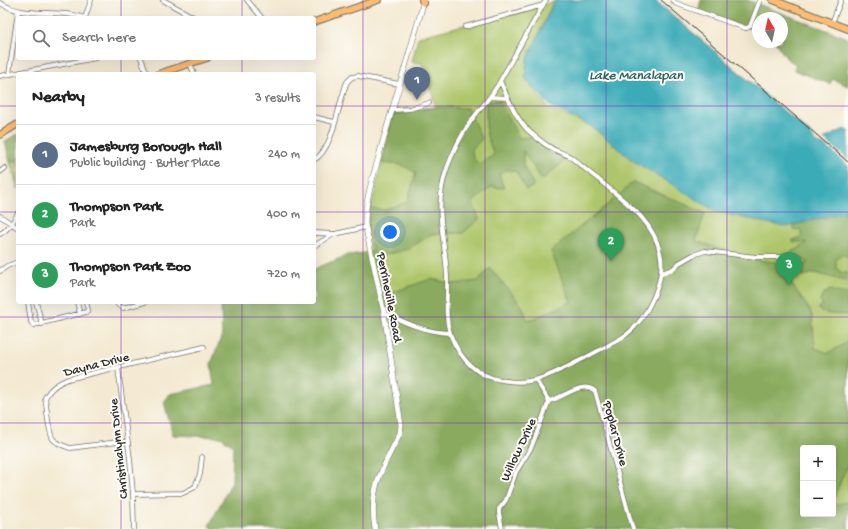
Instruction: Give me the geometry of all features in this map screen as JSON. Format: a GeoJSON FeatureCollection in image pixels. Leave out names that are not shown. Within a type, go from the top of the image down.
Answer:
{"type":"FeatureCollection","features":[{"type":"Feature","properties":{"kind":"main road"},"geometry":{"type":"LineString","coordinates":[[316,21],[378,0]]}},
{"type":"Feature","properties":{"kind":"main road"},"geometry":{"type":"LineString","coordinates":[[772,0],[848,29]]}},
{"type":"Feature","properties":{"kind":"main road"},"geometry":{"type":"LineString","coordinates":[[164,72],[200,60]]}},
{"type":"Feature","properties":{"kind":"main road"},"geometry":{"type":"LineString","coordinates":[[0,135],[16,125]]}},
{"type":"Feature","properties":{"kind":"street"},"geometry":{"type":"LineString","coordinates":[[86,16],[91,0]]}},
{"type":"Feature","properties":{"kind":"street"},"geometry":{"type":"LineString","coordinates":[[164,0],[192,16]]}},
{"type":"Feature","properties":{"kind":"street"},"geometry":{"type":"LineString","coordinates":[[247,0],[260,16]]}},
{"type":"Feature","properties":{"kind":"street"},"geometry":{"type":"LineString","coordinates":[[500,81],[526,129],[550,148],[568,156],[630,206],[646,222],[655,236],[661,254],[662,273],[655,294],[639,321],[627,333],[613,343],[580,360],[536,380],[525,382],[500,380],[479,372],[462,356],[450,333],[447,305],[445,252],[440,215],[442,185],[450,160],[463,133],[500,81],[546,0]]}},
{"type":"Feature","properties":{"kind":"street"},"geometry":{"type":"LineString","coordinates":[[673,0],[676,3],[745,28],[750,26],[760,0]]}},
{"type":"Feature","properties":{"kind":"street"},"geometry":{"type":"LineString","coordinates":[[832,23],[841,0]]}},
{"type":"Feature","properties":{"kind":"street","name":"Perrineville Road"},"geometry":{"type":"LineString","coordinates":[[375,529],[373,510],[374,491],[377,479],[400,433],[400,414],[384,313],[366,227],[365,214],[367,201],[423,1]]}},
{"type":"Feature","properties":{"kind":"street"},"geometry":{"type":"LineString","coordinates":[[0,3],[18,11],[74,16]]}},
{"type":"Feature","properties":{"kind":"street"},"geometry":{"type":"LineString","coordinates":[[465,28],[543,5]]}},
{"type":"Feature","properties":{"kind":"street"},"geometry":{"type":"LineString","coordinates":[[17,16],[18,11]]}},
{"type":"Feature","properties":{"kind":"street"},"geometry":{"type":"LineString","coordinates":[[9,74],[16,25]]}},
{"type":"Feature","properties":{"kind":"street"},"geometry":{"type":"LineString","coordinates":[[20,72],[85,60]]}},
{"type":"Feature","properties":{"kind":"street"},"geometry":{"type":"LineString","coordinates":[[142,60],[145,72]]}},
{"type":"Feature","properties":{"kind":"street"},"geometry":{"type":"LineString","coordinates":[[190,63],[193,72]]}},
{"type":"Feature","properties":{"kind":"street"},"geometry":{"type":"LineString","coordinates":[[0,76],[16,73]]}},
{"type":"Feature","properties":{"kind":"street"},"geometry":{"type":"LineString","coordinates":[[316,158],[322,154],[326,148],[344,87],[352,77],[358,76],[399,84]]}},
{"type":"Feature","properties":{"kind":"street"},"geometry":{"type":"LineString","coordinates":[[490,97],[508,98]]}},
{"type":"Feature","properties":{"kind":"street"},"geometry":{"type":"LineString","coordinates":[[392,110],[410,109],[429,103]]}},
{"type":"Feature","properties":{"kind":"street"},"geometry":{"type":"LineString","coordinates":[[316,118],[334,122]]}},
{"type":"Feature","properties":{"kind":"street"},"geometry":{"type":"LineString","coordinates":[[0,172],[4,168]]}},
{"type":"Feature","properties":{"kind":"street"},"geometry":{"type":"LineString","coordinates":[[0,216],[16,227]]}},
{"type":"Feature","properties":{"kind":"street"},"geometry":{"type":"LineString","coordinates":[[0,234],[12,224],[16,217]]}},
{"type":"Feature","properties":{"kind":"street"},"geometry":{"type":"LineString","coordinates":[[316,233],[334,234],[366,227]]}},
{"type":"Feature","properties":{"kind":"street"},"geometry":{"type":"LineString","coordinates":[[316,245],[334,234]]}},
{"type":"Feature","properties":{"kind":"street"},"geometry":{"type":"LineString","coordinates":[[662,273],[673,269],[679,263],[693,255],[705,251],[756,257],[774,256],[783,257],[784,259]]}},
{"type":"Feature","properties":{"kind":"street"},"geometry":{"type":"LineString","coordinates":[[0,271],[7,266],[16,263]]}},
{"type":"Feature","properties":{"kind":"street"},"geometry":{"type":"LineString","coordinates":[[28,304],[31,322],[34,325],[86,312],[88,310],[86,304]]}},
{"type":"Feature","properties":{"kind":"street"},"geometry":{"type":"LineString","coordinates":[[37,304],[42,324]]}},
{"type":"Feature","properties":{"kind":"street"},"geometry":{"type":"LineString","coordinates":[[78,304],[80,314]]}},
{"type":"Feature","properties":{"kind":"street"},"geometry":{"type":"LineString","coordinates":[[118,304],[122,308],[137,304]]}},
{"type":"Feature","properties":{"kind":"street"},"geometry":{"type":"LineString","coordinates":[[384,313],[426,331],[450,333]]}},
{"type":"Feature","properties":{"kind":"street","name":"Dayna Drive"},"geometry":{"type":"LineString","coordinates":[[128,442],[70,448],[52,438],[46,398],[52,387],[68,379],[204,347]]}},
{"type":"Feature","properties":{"kind":"street","name":"Christinalynn Drive"},"geometry":{"type":"LineString","coordinates":[[118,368],[128,442],[133,494],[134,529]]}},
{"type":"Feature","properties":{"kind":"street"},"geometry":{"type":"LineString","coordinates":[[536,380],[549,401]]}},
{"type":"Feature","properties":{"kind":"street","name":"Poplar Drive"},"geometry":{"type":"LineString","coordinates":[[549,401],[556,400],[584,387],[591,388],[595,391],[618,481],[633,529]]}},
{"type":"Feature","properties":{"kind":"street","name":"Willow Drive"},"geometry":{"type":"LineString","coordinates":[[502,529],[499,509],[506,500],[516,472],[531,448],[549,401]]}},
{"type":"Feature","properties":{"kind":"street"},"geometry":{"type":"LineString","coordinates":[[133,494],[183,493],[195,487],[200,474],[202,457]]}},
{"type":"Feature","properties":{"kind":"green space"},"geometry":{"type":"Polygon","coordinates":[[[701,0],[747,0],[779,12],[752,12],[752,28],[726,22],[698,12],[701,0]]]}},
{"type":"Feature","properties":{"kind":"green space"},"geometry":{"type":"Polygon","coordinates":[[[553,2],[527,60],[525,78],[549,109],[591,126],[632,160],[786,227],[848,211],[848,529],[400,433],[366,227],[382,163],[392,110],[436,107],[422,63],[412,62],[418,37],[553,2]]]}},
{"type":"Feature","properties":{"kind":"green space"},"geometry":{"type":"Polygon","coordinates":[[[788,15],[848,38],[848,86],[832,79],[830,84],[794,70],[796,64],[787,59],[779,48],[788,48],[788,15]]]}},
{"type":"Feature","properties":{"kind":"green space"},"geometry":{"type":"Polygon","coordinates":[[[499,100],[519,138],[530,137],[568,158],[542,180],[523,151],[523,165],[534,186],[526,190],[516,171],[506,170],[499,174],[504,188],[491,187],[473,202],[479,219],[463,233],[432,234],[408,249],[377,257],[384,295],[431,279],[452,284],[478,281],[490,268],[522,306],[528,321],[571,302],[551,251],[633,182],[705,213],[696,241],[749,259],[776,262],[810,310],[812,315],[815,348],[828,353],[846,343],[848,340],[848,464],[836,494],[836,445],[800,445],[800,517],[836,517],[836,504],[848,502],[848,529],[213,529],[209,526],[232,482],[233,446],[221,437],[173,435],[164,402],[170,394],[214,385],[211,364],[222,335],[221,304],[316,304],[316,268],[348,255],[373,252],[368,228],[369,208],[385,210],[407,202],[416,173],[402,165],[382,163],[393,115],[436,107],[467,108],[482,139],[472,149],[473,158],[479,164],[494,155],[487,136],[486,101],[499,100]]]}},
{"type":"Feature","properties":{"kind":"green space"},"geometry":{"type":"Polygon","coordinates":[[[16,135],[16,160],[10,162],[5,141],[16,135]]]}},
{"type":"Feature","properties":{"kind":"green space"},"geometry":{"type":"Polygon","coordinates":[[[16,160],[16,182],[10,162],[16,160]]]}},
{"type":"Feature","properties":{"kind":"green space"},"geometry":{"type":"Polygon","coordinates":[[[848,211],[848,257],[844,255],[839,256],[836,260],[836,268],[842,273],[848,273],[848,281],[815,273],[803,276],[798,266],[807,264],[808,262],[804,260],[795,260],[791,254],[792,251],[799,249],[807,243],[793,242],[793,240],[802,235],[800,229],[794,230],[794,225],[848,211]]]}},
{"type":"Feature","properties":{"kind":"green space"},"geometry":{"type":"Polygon","coordinates":[[[829,290],[848,294],[848,315],[828,313],[821,311],[818,308],[823,305],[820,301],[824,293],[828,292],[829,290]]]}},
{"type":"Feature","properties":{"kind":"water","name":"Lake Manalapan"},"geometry":{"type":"Polygon","coordinates":[[[555,0],[655,0],[811,134],[816,141],[828,148],[848,166],[848,211],[786,227],[717,212],[632,160],[591,126],[551,107],[525,78],[527,60],[555,0]]]}},
{"type":"Feature","properties":{"kind":"water"},"geometry":{"type":"Polygon","coordinates":[[[844,129],[848,131],[848,159],[824,139],[844,129]]]}},
{"type":"Feature","properties":{"kind":"railway"},"geometry":{"type":"LineString","coordinates":[[661,0],[848,162]]}},
{"type":"Feature","properties":{"kind":"place","name":"Jamesburg Borough Hall"},"geometry":{"type":"Point","coordinates":[417,100]}},
{"type":"Feature","properties":{"kind":"place","name":"Thompson Park"},"geometry":{"type":"Point","coordinates":[611,261]}},
{"type":"Feature","properties":{"kind":"place","name":"Thompson Park Zoo"},"geometry":{"type":"Point","coordinates":[789,285]}}]}
